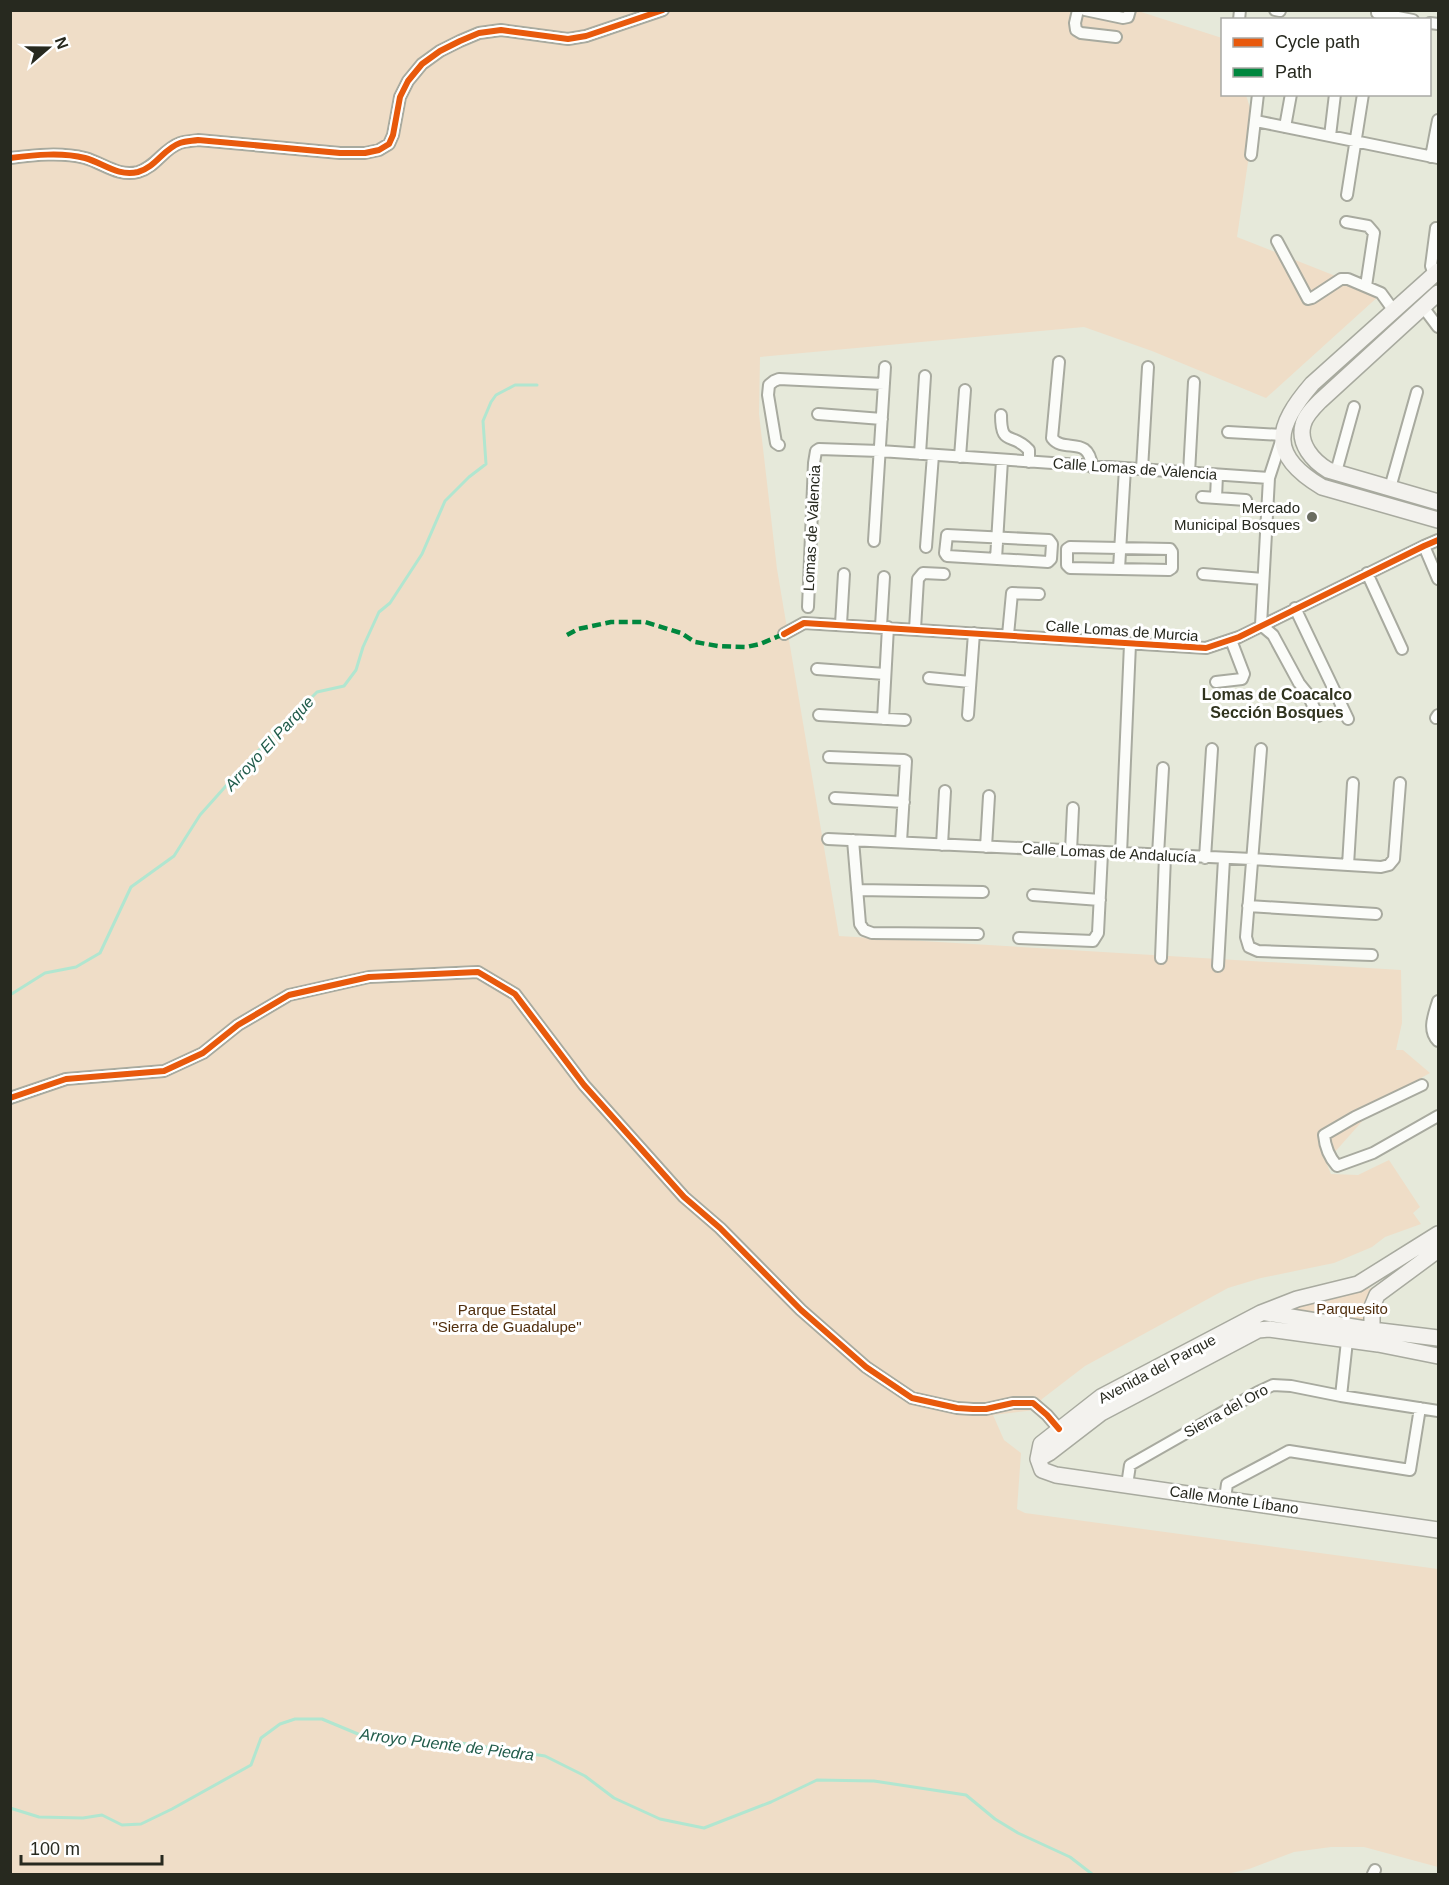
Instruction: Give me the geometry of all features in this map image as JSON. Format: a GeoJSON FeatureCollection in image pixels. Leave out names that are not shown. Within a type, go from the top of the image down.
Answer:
{"type":"FeatureCollection","features":[{"type":"Feature","properties":{"kind":"street"},"geometry":{"type":"LineString","coordinates":[[10,158],[69,156],[87,159],[123,173],[138,172],[151,166],[170,148],[181,142],[198,140],[340,153],[379,150],[389,144],[393,135],[400,97],[408,81],[422,64],[440,51],[460,41],[479,33],[501,30],[568,39],[586,36],[663,10]]}},
{"type":"Feature","properties":{"kind":"street"},"geometry":{"type":"LineString","coordinates":[[1078,10],[1076,30],[1081,33],[1116,37]]}},
{"type":"Feature","properties":{"kind":"street"},"geometry":{"type":"LineString","coordinates":[[1085,10],[1123,18],[1128,17],[1130,10]]}},
{"type":"Feature","properties":{"kind":"street"},"geometry":{"type":"LineString","coordinates":[[1377,14],[1401,18]]}},
{"type":"Feature","properties":{"kind":"street"},"geometry":{"type":"LineString","coordinates":[[1251,155],[1258,96]]}},
{"type":"Feature","properties":{"kind":"street"},"geometry":{"type":"LineString","coordinates":[[1286,127],[1291,96]]}},
{"type":"Feature","properties":{"kind":"street"},"geometry":{"type":"LineString","coordinates":[[1330,136],[1335,96]]}},
{"type":"Feature","properties":{"kind":"street"},"geometry":{"type":"LineString","coordinates":[[1347,195],[1363,96]]}},
{"type":"Feature","properties":{"kind":"street"},"geometry":{"type":"LineString","coordinates":[[1256,121],[1435,157],[1438,120]]}},
{"type":"Feature","properties":{"kind":"street"},"geometry":{"type":"LineString","coordinates":[[1346,222],[1368,226],[1374,233],[1366,286]]}},
{"type":"Feature","properties":{"kind":"street"},"geometry":{"type":"LineString","coordinates":[[1318,716],[1273,634],[1261,625],[1269,478],[1283,436],[1285,422],[1294,405],[1312,384],[1436,273],[1431,266],[1437,228]]}},
{"type":"Feature","properties":{"kind":"street"},"geometry":{"type":"LineString","coordinates":[[1277,241],[1308,299],[1341,279],[1348,279],[1385,297],[1394,311]]}},
{"type":"Feature","properties":{"kind":"street"},"geometry":{"type":"LineString","coordinates":[[1438,293],[1314,408],[1303,424],[1302,436],[1308,452],[1316,463],[1336,472],[1438,501]]}},
{"type":"Feature","properties":{"kind":"street"},"geometry":{"type":"LineString","coordinates":[[1423,307],[1438,327]]}},
{"type":"Feature","properties":{"kind":"street"},"geometry":{"type":"LineString","coordinates":[[1374,329],[1385,342]]}},
{"type":"Feature","properties":{"kind":"street"},"geometry":{"type":"LineString","coordinates":[[1059,362],[1052,438],[1059,443],[1081,446],[1091,457],[1092,467]]}},
{"type":"Feature","properties":{"kind":"street"},"geometry":{"type":"LineString","coordinates":[[874,540],[885,367]]}},
{"type":"Feature","properties":{"kind":"street"},"geometry":{"type":"LineString","coordinates":[[1142,469],[1148,367]]}},
{"type":"Feature","properties":{"kind":"street"},"geometry":{"type":"LineString","coordinates":[[920,454],[925,376]]}},
{"type":"Feature","properties":{"kind":"street"},"geometry":{"type":"LineString","coordinates":[[779,445],[768,395],[769,385],[774,381],[779,379],[884,384]]}},
{"type":"Feature","properties":{"kind":"street"},"geometry":{"type":"LineString","coordinates":[[1189,473],[1194,382]]}},
{"type":"Feature","properties":{"kind":"street"},"geometry":{"type":"LineString","coordinates":[[960,457],[965,390]]}},
{"type":"Feature","properties":{"kind":"street"},"geometry":{"type":"LineString","coordinates":[[1390,488],[1417,392]]}},
{"type":"Feature","properties":{"kind":"street"},"geometry":{"type":"LineString","coordinates":[[1336,472],[1354,407]]}},
{"type":"Feature","properties":{"kind":"street"},"geometry":{"type":"LineString","coordinates":[[818,414],[882,418]]}},
{"type":"Feature","properties":{"kind":"street"},"geometry":{"type":"LineString","coordinates":[[1001,415],[1001,430],[1004,435],[1025,445],[1029,450],[1029,462]]}},
{"type":"Feature","properties":{"kind":"street"},"geometry":{"type":"LineString","coordinates":[[1228,432],[1283,436]]}},
{"type":"Feature","properties":{"kind":"street"},"geometry":{"type":"LineString","coordinates":[[1283,436],[1286,453],[1294,467],[1322,487],[1438,520]]}},
{"type":"Feature","properties":{"kind":"street","name":"Calle Lomas de Valencia"},"geometry":{"type":"LineString","coordinates":[[817,449],[880,451],[1269,478]]}},
{"type":"Feature","properties":{"kind":"street","name":"Lomas de Valencia"},"geometry":{"type":"LineString","coordinates":[[808,607],[814,463],[817,449]]}},
{"type":"Feature","properties":{"kind":"street"},"geometry":{"type":"LineString","coordinates":[[926,547],[933,455]]}},
{"type":"Feature","properties":{"kind":"street"},"geometry":{"type":"LineString","coordinates":[[996,559],[1002,460]]}},
{"type":"Feature","properties":{"kind":"street"},"geometry":{"type":"LineString","coordinates":[[1119,569],[1125,468]]}},
{"type":"Feature","properties":{"kind":"street"},"geometry":{"type":"LineString","coordinates":[[1216,498],[1217,475]]}},
{"type":"Feature","properties":{"kind":"street"},"geometry":{"type":"LineString","coordinates":[[1202,497],[1246,501]]}},
{"type":"Feature","properties":{"kind":"street"},"geometry":{"type":"LineString","coordinates":[[949,535],[997,538],[1049,540],[1052,544],[1051,559],[1048,562],[946,555],[946,537],[949,535]]}},
{"type":"Feature","properties":{"kind":"street","name":"Calle Lomas de Murcia"},"geometry":{"type":"LineString","coordinates":[[783,634],[804,623],[841,624],[1206,648],[1231,640],[1438,540]]}},
{"type":"Feature","properties":{"kind":"street"},"geometry":{"type":"LineString","coordinates":[[1424,546],[1438,579]]}},
{"type":"Feature","properties":{"kind":"street"},"geometry":{"type":"LineString","coordinates":[[1070,547],[1120,548],[1170,549],[1172,568],[1169,570],[1070,568],[1067,565],[1067,549],[1070,547]]}},
{"type":"Feature","properties":{"kind":"street"},"geometry":{"type":"LineString","coordinates":[[915,629],[920,575],[923,573],[944,574]]}},
{"type":"Feature","properties":{"kind":"street"},"geometry":{"type":"LineString","coordinates":[[1367,573],[1402,649]]}},
{"type":"Feature","properties":{"kind":"street"},"geometry":{"type":"LineString","coordinates":[[841,624],[843,574]]}},
{"type":"Feature","properties":{"kind":"street"},"geometry":{"type":"LineString","coordinates":[[1203,574],[1263,579]]}},
{"type":"Feature","properties":{"kind":"street"},"geometry":{"type":"LineString","coordinates":[[883,719],[884,577]]}},
{"type":"Feature","properties":{"kind":"street"},"geometry":{"type":"LineString","coordinates":[[1008,635],[1012,593],[1039,594]]}},
{"type":"Feature","properties":{"kind":"street"},"geometry":{"type":"LineString","coordinates":[[1295,608],[1348,719]]}},
{"type":"Feature","properties":{"kind":"street"},"geometry":{"type":"LineString","coordinates":[[968,715],[974,633]]}},
{"type":"Feature","properties":{"kind":"street"},"geometry":{"type":"LineString","coordinates":[[1216,682],[1242,679],[1244,674],[1231,640]]}},
{"type":"Feature","properties":{"kind":"street"},"geometry":{"type":"LineString","coordinates":[[1121,854],[1130,644]]}},
{"type":"Feature","properties":{"kind":"street"},"geometry":{"type":"LineString","coordinates":[[817,669],[885,674]]}},
{"type":"Feature","properties":{"kind":"street"},"geometry":{"type":"LineString","coordinates":[[929,678],[970,682]]}},
{"type":"Feature","properties":{"kind":"street"},"geometry":{"type":"LineString","coordinates":[[819,715],[905,720]]}},
{"type":"Feature","properties":{"kind":"street"},"geometry":{"type":"LineString","coordinates":[[1205,858],[1212,749]]}},
{"type":"Feature","properties":{"kind":"street"},"geometry":{"type":"LineString","coordinates":[[1261,749],[1246,937],[1249,947],[1258,951],[1372,955]]}},
{"type":"Feature","properties":{"kind":"street"},"geometry":{"type":"LineString","coordinates":[[829,757],[903,760],[906,764],[901,842]]}},
{"type":"Feature","properties":{"kind":"street"},"geometry":{"type":"LineString","coordinates":[[1161,958],[1163,768]]}},
{"type":"Feature","properties":{"kind":"street"},"geometry":{"type":"LineString","coordinates":[[1348,865],[1353,783]]}},
{"type":"Feature","properties":{"kind":"street","name":"Calle Lomas de Andalucía"},"geometry":{"type":"LineString","coordinates":[[828,839],[1381,867],[1389,865],[1394,859],[1400,783]]}},
{"type":"Feature","properties":{"kind":"street"},"geometry":{"type":"LineString","coordinates":[[942,845],[945,791]]}},
{"type":"Feature","properties":{"kind":"street"},"geometry":{"type":"LineString","coordinates":[[986,847],[989,796]]}},
{"type":"Feature","properties":{"kind":"street"},"geometry":{"type":"LineString","coordinates":[[835,798],[904,802]]}},
{"type":"Feature","properties":{"kind":"street"},"geometry":{"type":"LineString","coordinates":[[1071,851],[1073,808]]}},
{"type":"Feature","properties":{"kind":"street"},"geometry":{"type":"LineString","coordinates":[[853,840],[860,924],[864,930],[873,933],[978,934]]}},
{"type":"Feature","properties":{"kind":"street"},"geometry":{"type":"LineString","coordinates":[[1019,938],[1093,941],[1098,933],[1102,853]]}},
{"type":"Feature","properties":{"kind":"street"},"geometry":{"type":"LineString","coordinates":[[1218,966],[1224,859]]}},
{"type":"Feature","properties":{"kind":"street"},"geometry":{"type":"LineString","coordinates":[[857,890],[983,892]]}},
{"type":"Feature","properties":{"kind":"street"},"geometry":{"type":"LineString","coordinates":[[1033,895],[1100,900]]}},
{"type":"Feature","properties":{"kind":"street"},"geometry":{"type":"LineString","coordinates":[[1248,906],[1376,914]]}},
{"type":"Feature","properties":{"kind":"street"},"geometry":{"type":"LineString","coordinates":[[10,1098],[66,1078],[164,1071],[203,1053],[238,1025],[289,995],[369,977],[478,972],[514,994],[585,1085],[684,1197],[720,1228],[801,1310],[866,1367],[912,1398],[957,1408],[986,1409],[1013,1403],[1033,1403],[1059,1430]]}},
{"type":"Feature","properties":{"kind":"street"},"geometry":{"type":"LineString","coordinates":[[1436,1038],[1431,1025],[1438,1001]]}},
{"type":"Feature","properties":{"kind":"street"},"geometry":{"type":"LineString","coordinates":[[1422,1085],[1355,1117],[1324,1135],[1324,1143],[1333,1162],[1337,1166],[1373,1153],[1438,1116]]}},
{"type":"Feature","properties":{"kind":"street","name":"Avenida del Parque"},"geometry":{"type":"LineString","coordinates":[[1038,1459],[1101,1413],[1218,1343],[1261,1313],[1297,1299],[1358,1284],[1438,1234]]}},
{"type":"Feature","properties":{"kind":"street"},"geometry":{"type":"LineString","coordinates":[[1375,1337],[1372,1307],[1377,1295],[1438,1250]]}},
{"type":"Feature","properties":{"kind":"street"},"geometry":{"type":"LineString","coordinates":[[1261,1313],[1271,1312],[1375,1337],[1432,1355],[1433,1337],[1375,1337]]}},
{"type":"Feature","properties":{"kind":"street","name":"Avenida del Parque"},"geometry":{"type":"LineString","coordinates":[[1038,1459],[1041,1444],[1101,1397],[1218,1343],[1264,1329],[1347,1341],[1375,1337]]}},
{"type":"Feature","properties":{"kind":"street"},"geometry":{"type":"LineString","coordinates":[[1341,1396],[1347,1341]]}},
{"type":"Feature","properties":{"kind":"street","name":"Sierra del Oro"},"geometry":{"type":"LineString","coordinates":[[1127,1485],[1130,1464],[1273,1385],[1291,1386],[1438,1411]]}},
{"type":"Feature","properties":{"kind":"street"},"geometry":{"type":"LineString","coordinates":[[1225,1499],[1227,1484],[1289,1451],[1410,1470],[1419,1408]]}},
{"type":"Feature","properties":{"kind":"street","name":"Calle Monte Líbano"},"geometry":{"type":"LineString","coordinates":[[1038,1459],[1042,1470],[1048,1474],[1438,1530]]}},
{"type":"Feature","properties":{"kind":"green space","name":"Parque Estatal \"Sierra de Guadalupe\""},"geometry":{"type":"Polygon","coordinates":[[[1135,10],[1221,38],[1221,96],[1246,96],[1254,121],[1237,237],[1381,294],[1266,398],[1152,351],[1084,327],[760,357],[759,414],[777,569],[839,936],[1401,970],[1402,1023],[1396,1050],[1403,1050],[1430,1073],[1381,1100],[1326,1162],[1331,1174],[1358,1175],[1389,1160],[1420,1207],[1413,1213],[1421,1224],[1385,1237],[1372,1247],[1334,1263],[1261,1278],[1228,1288],[1085,1366],[1042,1399],[1035,1410],[993,1415],[1004,1440],[1021,1453],[1017,1509],[1025,1513],[1438,1569],[1438,1867],[1364,1847],[1331,1847],[1294,1852],[1249,1869],[1227,1874],[11,1874],[11,11],[1135,10]]]}},
{"type":"Feature","properties":{"kind":"green space","name":"Parquesito"},"geometry":{"type":"Polygon","coordinates":[[[1375,1287],[1367,1307],[1369,1328],[1276,1311],[1375,1287]]]}},
{"type":"Feature","properties":{"kind":"waterway","name":"Arroyo El Parque"},"geometry":{"type":"LineString","coordinates":[[10,995],[45,973],[76,967],[100,953],[131,887],[174,856],[200,815],[250,759],[317,692],[344,686],[356,670],[363,647],[379,612],[390,603],[422,554],[445,501],[486,464],[483,421],[491,402],[496,395],[515,385],[537,385]]}},
{"type":"Feature","properties":{"kind":"waterway","name":"Arroyo Puente de Piedra"},"geometry":{"type":"LineString","coordinates":[[10,1808],[39,1817],[83,1818],[102,1815],[122,1825],[141,1824],[251,1765],[261,1738],[280,1724],[295,1719],[322,1719],[358,1734],[441,1740],[545,1756],[585,1776],[614,1798],[660,1819],[704,1828],[771,1802],[817,1780],[874,1781],[966,1795],[995,1819],[1018,1833],[1070,1857],[1092,1874]]}},
{"type":"Feature","properties":{"kind":"marked path"},"geometry":{"type":"LineString","coordinates":[[567,635],[578,629],[611,622],[645,622],[681,633],[695,642],[746,647],[784,634]]}},
{"type":"Feature","properties":{"kind":"cycle path"},"geometry":{"type":"LineString","coordinates":[[10,158],[48,155],[76,156],[117,171],[131,173],[144,170],[169,149],[182,142],[198,140],[340,153],[365,153],[379,150],[389,144],[393,135],[400,97],[408,81],[422,64],[440,51],[460,41],[479,33],[501,30],[568,39],[586,36],[663,10]]}},
{"type":"Feature","properties":{"kind":"cycle path"},"geometry":{"type":"LineString","coordinates":[[784,634],[804,623],[1206,648],[1239,637],[1438,540]]}},
{"type":"Feature","properties":{"kind":"cycle path"},"geometry":{"type":"LineString","coordinates":[[10,1098],[66,1079],[164,1071],[203,1053],[238,1025],[289,995],[369,977],[478,972],[515,994],[584,1085],[684,1197],[720,1228],[801,1310],[866,1367],[912,1398],[957,1408],[986,1409],[1013,1403],[1033,1403],[1059,1429]]}},
{"type":"Feature","properties":{"kind":"place","name":"Mercado Municipal Bosques"},"geometry":{"type":"Point","coordinates":[1312,517]}},
{"type":"Feature","properties":{"kind":"district","name":"Lomas de Coacalco Sección Bosques"},"geometry":{"type":"Point","coordinates":[1277,703]}}]}
